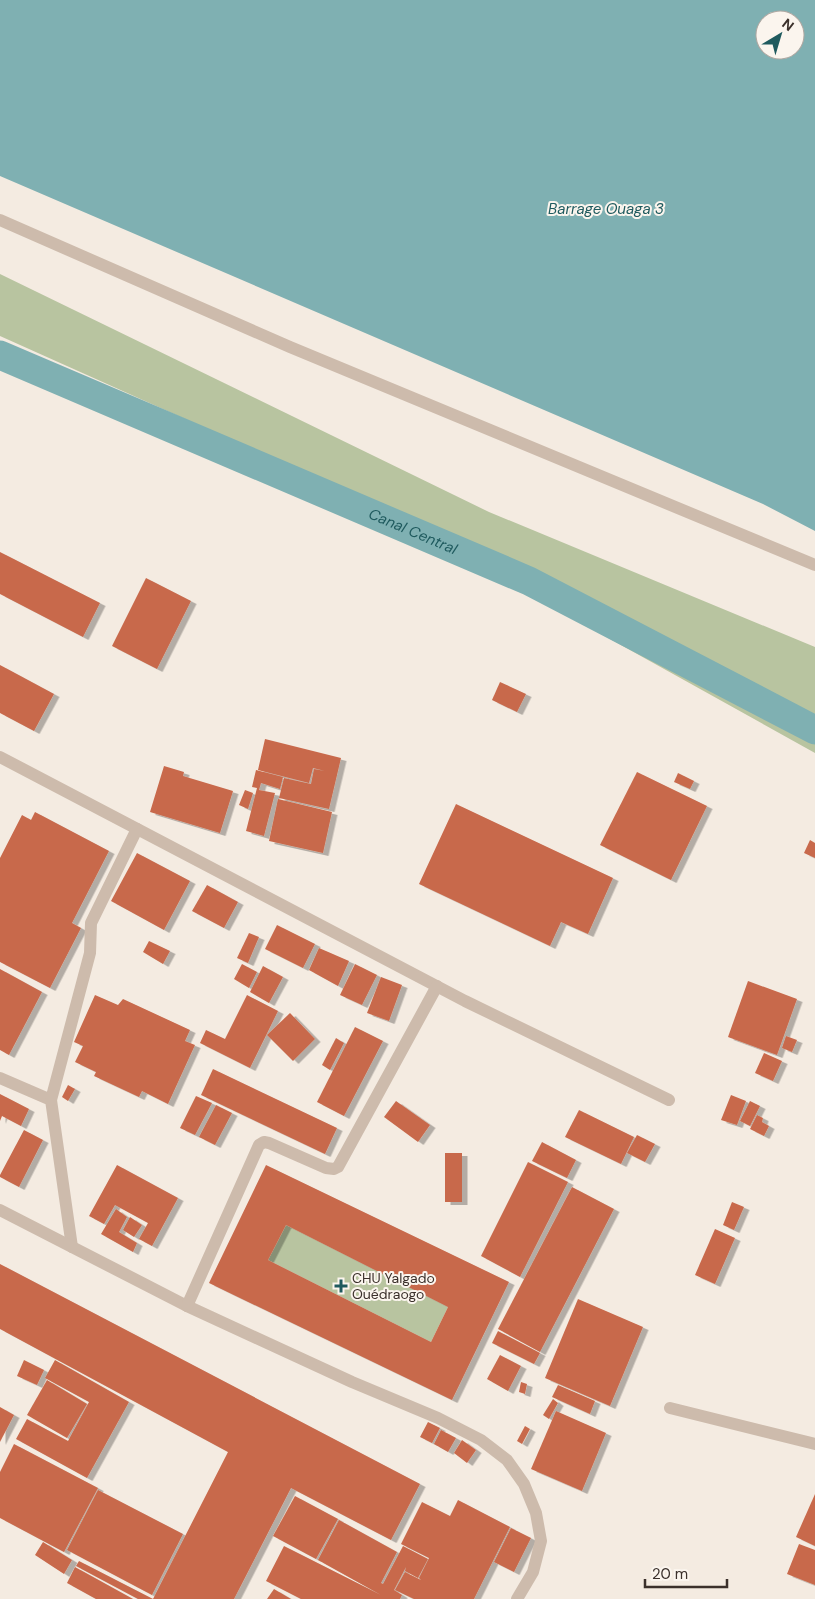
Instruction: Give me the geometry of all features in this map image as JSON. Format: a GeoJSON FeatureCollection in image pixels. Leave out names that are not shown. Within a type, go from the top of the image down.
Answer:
{"type":"FeatureCollection","features":[{"type":"Feature","properties":{"kind":"street"},"geometry":{"type":"LineString","coordinates":[[0,220],[290,348],[815,565]]}},
{"type":"Feature","properties":{"kind":"street"},"geometry":{"type":"LineString","coordinates":[[0,757],[437,986],[669,1100]]}},
{"type":"Feature","properties":{"kind":"street"},"geometry":{"type":"LineString","coordinates":[[72,1247],[51,1100],[90,953],[91,923],[137,829]]}},
{"type":"Feature","properties":{"kind":"street"},"geometry":{"type":"LineString","coordinates":[[187,1306],[259,1145],[264,1142],[269,1143],[326,1168],[334,1169],[338,1167],[437,986]]}},
{"type":"Feature","properties":{"kind":"street"},"geometry":{"type":"LineString","coordinates":[[0,1078],[51,1100]]}},
{"type":"Feature","properties":{"kind":"street"},"geometry":{"type":"LineString","coordinates":[[0,1210],[187,1306],[352,1382],[438,1418],[481,1440],[507,1460],[524,1484],[536,1513],[541,1541],[533,1572],[517,1599]]}},
{"type":"Feature","properties":{"kind":"street"},"geometry":{"type":"LineString","coordinates":[[670,1408],[815,1444]]}},
{"type":"Feature","properties":{"kind":"green space"},"geometry":{"type":"Polygon","coordinates":[[[0,274],[489,512],[815,647],[815,753],[337,487],[0,336],[0,274]]]}},
{"type":"Feature","properties":{"kind":"green space"},"geometry":{"type":"Polygon","coordinates":[[[286,1225],[448,1307],[431,1342],[268,1260],[286,1225]]]}},
{"type":"Feature","properties":{"kind":"water","name":"Barrage Ouaga 3"},"geometry":{"type":"Polygon","coordinates":[[[0,0],[815,0],[815,531],[763,504],[0,176],[0,0]]]}},
{"type":"Feature","properties":{"kind":"building"},"geometry":{"type":"Polygon","coordinates":[[[0,552],[100,603],[83,637],[0,594],[0,552]]]}},
{"type":"Feature","properties":{"kind":"building"},"geometry":{"type":"Polygon","coordinates":[[[146,578],[191,601],[157,669],[112,646],[146,578]]]}},
{"type":"Feature","properties":{"kind":"building"},"geometry":{"type":"Polygon","coordinates":[[[0,665],[54,694],[34,731],[0,713],[0,665]]]}},
{"type":"Feature","properties":{"kind":"building"},"geometry":{"type":"Polygon","coordinates":[[[500,682],[526,694],[517,712],[492,700],[500,682]]]}},
{"type":"Feature","properties":{"kind":"building"},"geometry":{"type":"Polygon","coordinates":[[[265,739],[341,758],[329,809],[279,798],[284,778],[311,784],[314,769],[325,771],[313,768],[309,783],[258,770],[265,739]]]}},
{"type":"Feature","properties":{"kind":"building"},"geometry":{"type":"Polygon","coordinates":[[[164,766],[184,772],[183,776],[233,791],[220,833],[150,812],[164,766]]]}},
{"type":"Feature","properties":{"kind":"building"},"geometry":{"type":"Polygon","coordinates":[[[256,770],[283,777],[280,789],[261,783],[259,790],[275,793],[264,836],[246,831],[257,788],[252,787],[256,770]]]}},
{"type":"Feature","properties":{"kind":"building"},"geometry":{"type":"Polygon","coordinates":[[[637,772],[707,806],[671,880],[600,845],[637,772]]]}},
{"type":"Feature","properties":{"kind":"building"},"geometry":{"type":"Polygon","coordinates":[[[678,773],[694,781],[690,789],[674,782],[678,773]]]}},
{"type":"Feature","properties":{"kind":"building"},"geometry":{"type":"Polygon","coordinates":[[[245,790],[253,793],[248,809],[239,805],[245,790]]]}},
{"type":"Feature","properties":{"kind":"building"},"geometry":{"type":"Polygon","coordinates":[[[278,799],[332,812],[323,853],[269,841],[278,799]]]}},
{"type":"Feature","properties":{"kind":"building"},"geometry":{"type":"Polygon","coordinates":[[[456,804],[613,878],[588,934],[561,922],[550,946],[419,884],[456,804]]]}},
{"type":"Feature","properties":{"kind":"building"},"geometry":{"type":"Polygon","coordinates":[[[35,812],[109,851],[72,923],[81,928],[50,988],[0,962],[0,858],[22,815],[31,820],[35,812]]]}},
{"type":"Feature","properties":{"kind":"building"},"geometry":{"type":"Polygon","coordinates":[[[810,840],[815,843],[815,858],[804,853],[810,840]]]}},
{"type":"Feature","properties":{"kind":"building"},"geometry":{"type":"Polygon","coordinates":[[[137,853],[190,881],[164,930],[111,901],[137,853]]]}},
{"type":"Feature","properties":{"kind":"building"},"geometry":{"type":"Polygon","coordinates":[[[207,885],[238,902],[224,928],[192,911],[207,885]]]}},
{"type":"Feature","properties":{"kind":"building"},"geometry":{"type":"Polygon","coordinates":[[[277,925],[315,944],[303,968],[265,949],[277,925]]]}},
{"type":"Feature","properties":{"kind":"building"},"geometry":{"type":"Polygon","coordinates":[[[249,933],[259,937],[248,963],[237,958],[249,933]]]}},
{"type":"Feature","properties":{"kind":"building"},"geometry":{"type":"Polygon","coordinates":[[[149,941],[170,951],[163,964],[143,952],[149,941]]]}},
{"type":"Feature","properties":{"kind":"building"},"geometry":{"type":"Polygon","coordinates":[[[319,948],[349,961],[338,986],[309,970],[319,948]]]}},
{"type":"Feature","properties":{"kind":"building"},"geometry":{"type":"Polygon","coordinates":[[[242,964],[257,972],[249,988],[234,979],[242,964]]]}},
{"type":"Feature","properties":{"kind":"building"},"geometry":{"type":"Polygon","coordinates":[[[355,964],[377,975],[362,1005],[340,995],[355,964]]]}},
{"type":"Feature","properties":{"kind":"building"},"geometry":{"type":"Polygon","coordinates":[[[263,966],[283,977],[269,1003],[250,992],[263,966]]]}},
{"type":"Feature","properties":{"kind":"building"},"geometry":{"type":"Polygon","coordinates":[[[0,969],[42,992],[9,1055],[0,1050],[0,969]]]}},
{"type":"Feature","properties":{"kind":"building"},"geometry":{"type":"Polygon","coordinates":[[[381,977],[402,985],[389,1021],[367,1013],[381,977]]]}},
{"type":"Feature","properties":{"kind":"building"},"geometry":{"type":"Polygon","coordinates":[[[748,981],[797,999],[777,1055],[728,1037],[748,981]]]}},
{"type":"Feature","properties":{"kind":"building"},"geometry":{"type":"Polygon","coordinates":[[[95,995],[118,1005],[123,999],[190,1030],[185,1041],[195,1045],[168,1104],[142,1091],[139,1097],[94,1076],[96,1072],[75,1062],[83,1046],[74,1042],[95,995]]]}},
{"type":"Feature","properties":{"kind":"building"},"geometry":{"type":"Polygon","coordinates":[[[247,995],[278,1011],[250,1068],[200,1043],[206,1030],[225,1039],[247,995]]]}},
{"type":"Feature","properties":{"kind":"building"},"geometry":{"type":"Polygon","coordinates":[[[290,1013],[315,1039],[293,1061],[267,1035],[290,1013]]]}},
{"type":"Feature","properties":{"kind":"building"},"geometry":{"type":"Polygon","coordinates":[[[355,1027],[383,1041],[344,1116],[317,1102],[355,1027]]]}},
{"type":"Feature","properties":{"kind":"building"},"geometry":{"type":"Polygon","coordinates":[[[786,1036],[797,1040],[792,1052],[782,1048],[786,1036]]]}},
{"type":"Feature","properties":{"kind":"building"},"geometry":{"type":"Polygon","coordinates":[[[336,1038],[344,1043],[330,1070],[322,1065],[336,1038]]]}},
{"type":"Feature","properties":{"kind":"building"},"geometry":{"type":"Polygon","coordinates":[[[764,1053],[782,1061],[773,1081],[755,1073],[764,1053]]]}},
{"type":"Feature","properties":{"kind":"building"},"geometry":{"type":"Polygon","coordinates":[[[213,1069],[337,1128],[325,1154],[201,1095],[213,1069]]]}},
{"type":"Feature","properties":{"kind":"building"},"geometry":{"type":"Polygon","coordinates":[[[68,1085],[75,1089],[68,1101],[62,1097],[68,1085]]]}},
{"type":"Feature","properties":{"kind":"building"},"geometry":{"type":"Polygon","coordinates":[[[0,1094],[29,1109],[21,1126],[2,1116],[0,1121],[0,1094]]]}},
{"type":"Feature","properties":{"kind":"building"},"geometry":{"type":"Polygon","coordinates":[[[731,1095],[746,1101],[737,1125],[721,1120],[731,1095]]]}},
{"type":"Feature","properties":{"kind":"building"},"geometry":{"type":"Polygon","coordinates":[[[196,1096],[212,1103],[195,1135],[180,1128],[196,1096]]]}},
{"type":"Feature","properties":{"kind":"building"},"geometry":{"type":"Polygon","coordinates":[[[396,1101],[430,1125],[418,1142],[384,1117],[396,1101]]]}},
{"type":"Feature","properties":{"kind":"building"},"geometry":{"type":"Polygon","coordinates":[[[750,1101],[760,1106],[750,1126],[740,1121],[750,1101]]]}},
{"type":"Feature","properties":{"kind":"building"},"geometry":{"type":"Polygon","coordinates":[[[216,1105],[232,1113],[215,1145],[199,1137],[216,1105]]]}},
{"type":"Feature","properties":{"kind":"building"},"geometry":{"type":"Polygon","coordinates":[[[579,1110],[634,1137],[621,1164],[565,1137],[579,1110]]]}},
{"type":"Feature","properties":{"kind":"building"},"geometry":{"type":"Polygon","coordinates":[[[757,1115],[763,1118],[762,1122],[769,1126],[764,1136],[750,1129],[757,1115]]]}},
{"type":"Feature","properties":{"kind":"building"},"geometry":{"type":"Polygon","coordinates":[[[24,1130],[43,1140],[19,1187],[0,1177],[0,1175],[24,1130]]]}},
{"type":"Feature","properties":{"kind":"building"},"geometry":{"type":"Polygon","coordinates":[[[637,1135],[655,1144],[645,1162],[627,1153],[637,1135]]]}},
{"type":"Feature","properties":{"kind":"building"},"geometry":{"type":"Polygon","coordinates":[[[542,1142],[576,1160],[567,1178],[532,1161],[542,1142]]]}},
{"type":"Feature","properties":{"kind":"building"},"geometry":{"type":"Polygon","coordinates":[[[445,1153],[462,1153],[462,1202],[445,1202],[445,1153]]]}},
{"type":"Feature","properties":{"kind":"building"},"geometry":{"type":"Polygon","coordinates":[[[528,1162],[568,1182],[520,1277],[481,1256],[528,1162]]]}},
{"type":"Feature","properties":{"kind":"building"},"geometry":{"type":"Polygon","coordinates":[[[117,1165],[178,1198],[152,1246],[139,1239],[148,1223],[115,1205],[104,1224],[89,1216],[117,1165]]]}},
{"type":"Feature","properties":{"kind":"building"},"geometry":{"type":"Polygon","coordinates":[[[266,1165],[509,1282],[452,1400],[209,1283],[266,1165]],[[286,1225],[268,1260],[431,1342],[448,1307],[286,1225]]]}},
{"type":"Feature","properties":{"kind":"building"},"geometry":{"type":"Polygon","coordinates":[[[572,1187],[614,1209],[540,1352],[498,1329],[572,1187]]]}},
{"type":"Feature","properties":{"kind":"building"},"geometry":{"type":"Polygon","coordinates":[[[732,1202],[744,1207],[734,1230],[723,1225],[732,1202]]]}},
{"type":"Feature","properties":{"kind":"building"},"geometry":{"type":"Polygon","coordinates":[[[116,1209],[127,1217],[119,1232],[137,1243],[133,1252],[101,1234],[116,1209]]]}},
{"type":"Feature","properties":{"kind":"building"},"geometry":{"type":"Polygon","coordinates":[[[130,1217],[142,1225],[134,1237],[123,1230],[130,1217]]]}},
{"type":"Feature","properties":{"kind":"building"},"geometry":{"type":"Polygon","coordinates":[[[715,1229],[735,1238],[715,1284],[695,1275],[715,1229]]]}},
{"type":"Feature","properties":{"kind":"building"},"geometry":{"type":"Polygon","coordinates":[[[0,1264],[420,1484],[391,1540],[291,1488],[234,1599],[153,1599],[228,1452],[0,1329],[0,1264]]]}},
{"type":"Feature","properties":{"kind":"building"},"geometry":{"type":"Polygon","coordinates":[[[578,1299],[643,1327],[610,1406],[545,1378],[578,1299]]]}},
{"type":"Feature","properties":{"kind":"building"},"geometry":{"type":"Polygon","coordinates":[[[498,1331],[540,1353],[534,1364],[492,1343],[498,1331]]]}},
{"type":"Feature","properties":{"kind":"building"},"geometry":{"type":"Polygon","coordinates":[[[500,1355],[521,1366],[508,1391],[487,1379],[500,1355]]]}},
{"type":"Feature","properties":{"kind":"building"},"geometry":{"type":"Polygon","coordinates":[[[24,1360],[44,1370],[37,1385],[17,1376],[24,1360]]]}},
{"type":"Feature","properties":{"kind":"building"},"geometry":{"type":"Polygon","coordinates":[[[55,1360],[129,1402],[87,1478],[16,1439],[27,1419],[68,1441],[89,1402],[45,1378],[55,1360]]]}},
{"type":"Feature","properties":{"kind":"building"},"geometry":{"type":"Polygon","coordinates":[[[47,1380],[87,1404],[67,1438],[27,1415],[47,1380]]]}},
{"type":"Feature","properties":{"kind":"building"},"geometry":{"type":"Polygon","coordinates":[[[521,1382],[527,1384],[525,1394],[519,1392],[521,1382]]]}},
{"type":"Feature","properties":{"kind":"building"},"geometry":{"type":"Polygon","coordinates":[[[558,1385],[595,1401],[590,1414],[552,1397],[558,1385]]]}},
{"type":"Feature","properties":{"kind":"building"},"geometry":{"type":"Polygon","coordinates":[[[553,1399],[558,1403],[549,1419],[543,1415],[553,1399]]]}},
{"type":"Feature","properties":{"kind":"building"},"geometry":{"type":"Polygon","coordinates":[[[0,1407],[14,1415],[0,1442],[0,1407]]]}},
{"type":"Feature","properties":{"kind":"building"},"geometry":{"type":"Polygon","coordinates":[[[556,1411],[606,1433],[582,1491],[531,1469],[556,1411]]]}},
{"type":"Feature","properties":{"kind":"building"},"geometry":{"type":"Polygon","coordinates":[[[428,1422],[440,1428],[432,1443],[420,1437],[428,1422]]]}},
{"type":"Feature","properties":{"kind":"building"},"geometry":{"type":"Polygon","coordinates":[[[525,1426],[530,1429],[522,1444],[517,1441],[525,1426]]]}},
{"type":"Feature","properties":{"kind":"building"},"geometry":{"type":"Polygon","coordinates":[[[441,1430],[456,1438],[448,1452],[434,1444],[441,1430]]]}},
{"type":"Feature","properties":{"kind":"building"},"geometry":{"type":"Polygon","coordinates":[[[462,1440],[476,1450],[467,1463],[454,1453],[462,1440]]]}},
{"type":"Feature","properties":{"kind":"building"},"geometry":{"type":"Polygon","coordinates":[[[14,1444],[98,1488],[64,1552],[0,1518],[0,1472],[14,1444]]]}},
{"type":"Feature","properties":{"kind":"building"},"geometry":{"type":"Polygon","coordinates":[[[98,1490],[183,1534],[152,1595],[67,1550],[98,1490]]]}},
{"type":"Feature","properties":{"kind":"building"},"geometry":{"type":"Polygon","coordinates":[[[815,1494],[815,1546],[796,1537],[815,1494]]]}},
{"type":"Feature","properties":{"kind":"building"},"geometry":{"type":"Polygon","coordinates":[[[295,1496],[338,1519],[316,1559],[273,1536],[295,1496]]]}},
{"type":"Feature","properties":{"kind":"building"},"geometry":{"type":"Polygon","coordinates":[[[458,1500],[510,1527],[474,1599],[414,1599],[395,1590],[405,1572],[421,1580],[419,1578],[429,1558],[401,1544],[422,1502],[450,1516],[458,1500]]]}},
{"type":"Feature","properties":{"kind":"building"},"geometry":{"type":"Polygon","coordinates":[[[339,1520],[397,1552],[381,1583],[383,1584],[403,1546],[428,1559],[418,1578],[405,1571],[406,1567],[394,1590],[402,1595],[400,1599],[301,1599],[266,1581],[284,1546],[381,1595],[318,1560],[339,1520]]]}},
{"type":"Feature","properties":{"kind":"building"},"geometry":{"type":"Polygon","coordinates":[[[511,1528],[531,1538],[514,1572],[494,1562],[511,1528]]]}},
{"type":"Feature","properties":{"kind":"building"},"geometry":{"type":"Polygon","coordinates":[[[43,1542],[72,1560],[64,1574],[35,1555],[43,1542]]]}},
{"type":"Feature","properties":{"kind":"building"},"geometry":{"type":"Polygon","coordinates":[[[799,1544],[815,1550],[815,1585],[787,1574],[799,1544]]]}},
{"type":"Feature","properties":{"kind":"building"},"geometry":{"type":"Polygon","coordinates":[[[79,1561],[153,1599],[138,1599],[76,1566],[79,1561]]]}},
{"type":"Feature","properties":{"kind":"building"},"geometry":{"type":"Polygon","coordinates":[[[75,1567],[133,1599],[96,1599],[67,1583],[75,1567]]]}},
{"type":"Feature","properties":{"kind":"building"},"geometry":{"type":"Polygon","coordinates":[[[274,1589],[291,1599],[267,1599],[274,1589]]]}},
{"type":"Feature","properties":{"kind":"waterway","name":"Canal Central"},"geometry":{"type":"LineString","coordinates":[[0,355],[529,581],[815,730]]}},
{"type":"Feature","properties":{"kind":"place","name":"CHU Yalgado Ouédraogo"},"geometry":{"type":"Point","coordinates":[341,1286]}}]}
